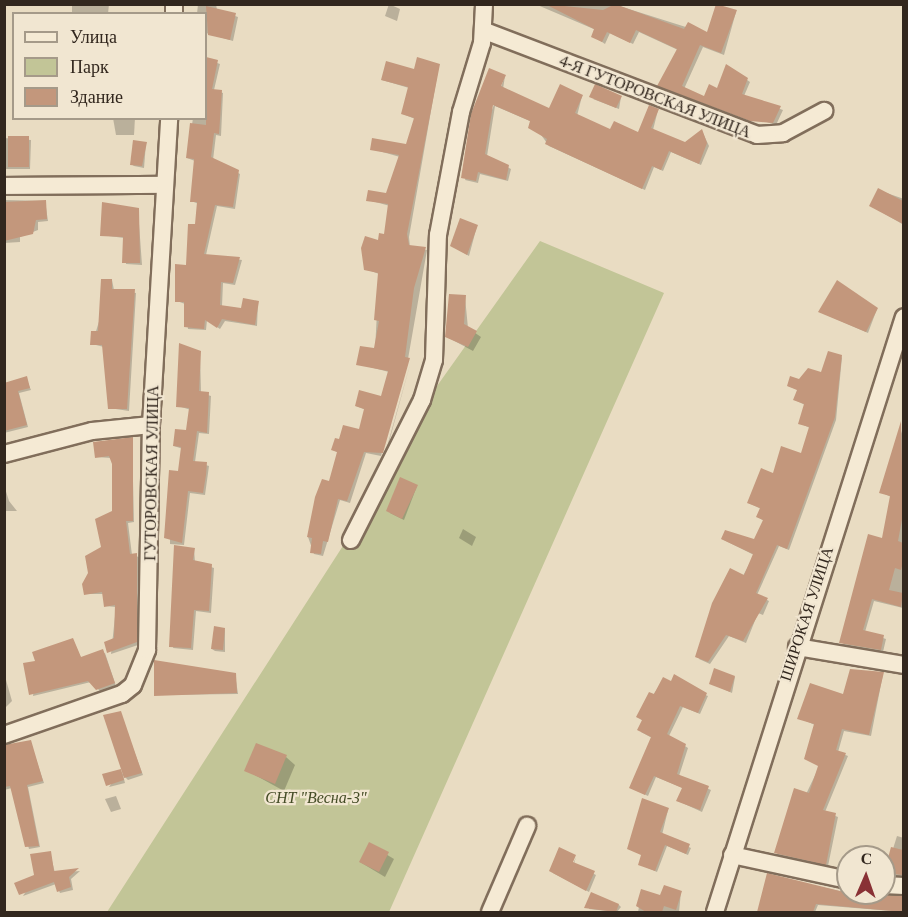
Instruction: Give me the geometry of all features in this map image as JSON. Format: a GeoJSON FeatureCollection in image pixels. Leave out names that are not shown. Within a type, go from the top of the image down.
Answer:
{"type":"FeatureCollection","features":[{"type":"Feature","properties":{"kind":"street"},"geometry":{"type":"LineString","coordinates":[[351,540],[422,400],[434,360],[438,235],[461,112],[484,31],[484,4]]}},
{"type":"Feature","properties":{"kind":"street","name":"4-Я ГУТОРОВСКАЯ УЛИЦА"},"geometry":{"type":"LineString","coordinates":[[484,31],[757,135],[783,133],[824,111]]}},
{"type":"Feature","properties":{"kind":"street","name":"ГУТОРОВСКАЯ УЛИЦА"},"geometry":{"type":"LineString","coordinates":[[4,735],[106,702],[134,685],[140,673],[151,628],[151,425],[169,120]]}},
{"type":"Feature","properties":{"kind":"street"},"geometry":{"type":"LineString","coordinates":[[4,186],[164,185]]}},
{"type":"Feature","properties":{"kind":"street","name":"ШИРОКАЯ УЛИЦА"},"geometry":{"type":"LineString","coordinates":[[715,912],[903,317]]}},
{"type":"Feature","properties":{"kind":"street"},"geometry":{"type":"LineString","coordinates":[[4,454],[92,431],[151,425]]}},
{"type":"Feature","properties":{"kind":"street"},"geometry":{"type":"LineString","coordinates":[[797,647],[903,665]]}},
{"type":"Feature","properties":{"kind":"street"},"geometry":{"type":"LineString","coordinates":[[490,912],[527,826]]}},
{"type":"Feature","properties":{"kind":"street"},"geometry":{"type":"LineString","coordinates":[[732,855],[836,877]]}},
{"type":"Feature","properties":{"kind":"green space","name":"СНТ \"Весна-3\""},"geometry":{"type":"Polygon","coordinates":[[[540,241],[664,293],[389,912],[107,912],[348,538],[437,386],[540,241]]]}},
{"type":"Feature","properties":{"kind":"building"},"geometry":{"type":"Polygon","coordinates":[[[545,4],[603,10],[615,4],[684,29],[688,22],[707,32],[716,4],[737,10],[721,53],[700,45],[682,86],[704,96],[709,84],[717,88],[726,64],[748,78],[742,94],[781,106],[773,123],[750,121],[657,86],[677,49],[636,30],[630,43],[607,32],[602,42],[591,37],[594,29],[545,4]]]}},
{"type":"Feature","properties":{"kind":"building"},"geometry":{"type":"Polygon","coordinates":[[[206,6],[236,13],[230,40],[208,35],[206,6]]]}},
{"type":"Feature","properties":{"kind":"building"},"geometry":{"type":"Polygon","coordinates":[[[207,57],[218,60],[212,89],[222,90],[219,134],[214,133],[211,157],[239,170],[233,207],[215,205],[204,254],[240,257],[233,283],[221,282],[220,305],[241,308],[243,298],[259,301],[255,325],[222,319],[217,328],[205,320],[204,329],[184,327],[184,302],[175,302],[175,264],[186,265],[188,224],[195,224],[197,202],[190,202],[194,159],[186,158],[190,123],[206,125],[207,57]]]}},
{"type":"Feature","properties":{"kind":"building"},"geometry":{"type":"Polygon","coordinates":[[[417,57],[440,64],[407,234],[409,245],[426,247],[414,288],[405,357],[410,358],[383,453],[364,452],[347,501],[338,499],[328,542],[323,541],[321,554],[310,553],[312,538],[307,537],[315,497],[322,479],[329,481],[337,452],[331,450],[335,438],[339,439],[343,425],[359,429],[364,409],[355,406],[359,390],[381,396],[388,371],[356,365],[360,346],[374,348],[379,321],[374,320],[378,273],[364,270],[361,248],[365,236],[378,240],[379,233],[384,234],[388,204],[366,201],[368,190],[386,193],[399,155],[370,150],[372,138],[406,144],[414,118],[401,114],[408,87],[381,80],[386,61],[414,69],[417,57]]]}},
{"type":"Feature","properties":{"kind":"building"},"geometry":{"type":"Polygon","coordinates":[[[489,68],[506,75],[501,86],[549,108],[560,84],[583,95],[575,113],[610,129],[614,121],[638,132],[649,105],[659,109],[651,128],[685,142],[702,129],[707,143],[699,164],[669,151],[661,170],[652,166],[642,189],[545,144],[547,139],[528,128],[530,121],[493,105],[485,154],[509,165],[506,180],[478,172],[476,181],[461,178],[471,114],[489,68]]]}},
{"type":"Feature","properties":{"kind":"building"},"geometry":{"type":"Polygon","coordinates":[[[595,84],[622,96],[616,108],[589,97],[595,84]]]}},
{"type":"Feature","properties":{"kind":"building"},"geometry":{"type":"Polygon","coordinates":[[[8,136],[29,136],[29,167],[8,167],[8,136]]]}},
{"type":"Feature","properties":{"kind":"building"},"geometry":{"type":"Polygon","coordinates":[[[133,140],[147,142],[142,166],[130,165],[133,140]]]}},
{"type":"Feature","properties":{"kind":"building"},"geometry":{"type":"Polygon","coordinates":[[[878,188],[903,201],[903,224],[869,206],[878,188]]]}},
{"type":"Feature","properties":{"kind":"building"},"geometry":{"type":"Polygon","coordinates":[[[46,200],[47,219],[36,220],[33,234],[4,241],[4,202],[46,200]]]}},
{"type":"Feature","properties":{"kind":"building"},"geometry":{"type":"Polygon","coordinates":[[[102,202],[139,208],[140,263],[122,263],[123,237],[100,236],[102,202]]]}},
{"type":"Feature","properties":{"kind":"building"},"geometry":{"type":"Polygon","coordinates":[[[460,218],[478,225],[467,255],[450,246],[460,218]]]}},
{"type":"Feature","properties":{"kind":"building"},"geometry":{"type":"Polygon","coordinates":[[[101,279],[112,279],[112,289],[135,289],[127,409],[108,409],[102,345],[90,345],[91,331],[98,331],[101,279]]]}},
{"type":"Feature","properties":{"kind":"building"},"geometry":{"type":"Polygon","coordinates":[[[837,280],[878,308],[866,332],[818,312],[837,280]]]}},
{"type":"Feature","properties":{"kind":"building"},"geometry":{"type":"Polygon","coordinates":[[[449,294],[466,295],[464,324],[477,331],[468,347],[445,337],[449,294]]]}},
{"type":"Feature","properties":{"kind":"building"},"geometry":{"type":"Polygon","coordinates":[[[179,343],[201,351],[199,391],[209,392],[207,433],[197,431],[193,461],[207,462],[203,493],[188,491],[182,543],[164,538],[169,470],[178,471],[181,447],[173,446],[175,429],[186,430],[189,408],[176,407],[179,343]]]}},
{"type":"Feature","properties":{"kind":"building"},"geometry":{"type":"Polygon","coordinates":[[[828,351],[842,355],[835,417],[787,549],[777,545],[756,593],[768,598],[743,641],[726,635],[708,662],[695,657],[712,603],[730,568],[744,575],[753,554],[721,539],[725,530],[754,539],[763,520],[756,517],[760,508],[747,503],[761,468],[773,473],[781,446],[801,453],[809,427],[798,424],[804,404],[793,400],[797,390],[787,386],[790,376],[799,379],[808,368],[821,372],[828,351]]]}},
{"type":"Feature","properties":{"kind":"building"},"geometry":{"type":"Polygon","coordinates":[[[27,376],[30,388],[18,391],[27,425],[4,431],[4,383],[27,376]]]}},
{"type":"Feature","properties":{"kind":"building"},"geometry":{"type":"Polygon","coordinates":[[[901,421],[903,514],[898,541],[903,543],[903,562],[901,570],[895,568],[889,590],[903,593],[901,607],[872,599],[863,630],[884,635],[881,650],[839,643],[868,534],[882,538],[890,496],[879,493],[901,421]]]}},
{"type":"Feature","properties":{"kind":"building"},"geometry":{"type":"Polygon","coordinates":[[[133,437],[133,521],[126,521],[130,554],[137,553],[137,642],[107,653],[104,642],[114,638],[115,605],[104,607],[102,592],[84,595],[82,584],[88,573],[85,556],[101,547],[95,519],[112,511],[112,464],[109,456],[95,458],[93,442],[133,437]]]}},
{"type":"Feature","properties":{"kind":"building"},"geometry":{"type":"Polygon","coordinates":[[[400,477],[418,485],[402,519],[386,511],[400,477]]]}},
{"type":"Feature","properties":{"kind":"building"},"geometry":{"type":"Polygon","coordinates":[[[174,545],[195,548],[193,560],[212,564],[209,611],[194,610],[191,648],[169,647],[174,545]]]}},
{"type":"Feature","properties":{"kind":"building"},"geometry":{"type":"Polygon","coordinates":[[[214,626],[225,628],[223,650],[211,649],[214,626]]]}},
{"type":"Feature","properties":{"kind":"building"},"geometry":{"type":"Polygon","coordinates":[[[73,638],[81,657],[103,649],[115,683],[96,690],[88,681],[29,695],[23,663],[35,661],[32,652],[73,638]]]}},
{"type":"Feature","properties":{"kind":"building"},"geometry":{"type":"Polygon","coordinates":[[[154,660],[236,673],[237,693],[154,696],[154,660]]]}},
{"type":"Feature","properties":{"kind":"building"},"geometry":{"type":"Polygon","coordinates":[[[714,668],[735,676],[730,692],[709,684],[714,668]]]}},
{"type":"Feature","properties":{"kind":"building"},"geometry":{"type":"Polygon","coordinates":[[[850,669],[884,672],[869,735],[842,729],[836,750],[846,753],[823,810],[836,813],[826,865],[774,853],[794,788],[809,793],[818,766],[804,759],[814,724],[797,719],[810,683],[843,694],[850,669]]]}},
{"type":"Feature","properties":{"kind":"building"},"geometry":{"type":"Polygon","coordinates":[[[674,674],[707,693],[698,713],[680,706],[667,734],[686,744],[677,774],[709,786],[700,810],[676,801],[682,788],[654,776],[645,795],[629,788],[651,737],[637,730],[642,720],[636,717],[649,692],[654,694],[663,677],[671,681],[674,674]]]}},
{"type":"Feature","properties":{"kind":"building"},"geometry":{"type":"Polygon","coordinates":[[[121,711],[142,773],[124,778],[103,715],[121,711]]]}},
{"type":"Feature","properties":{"kind":"building"},"geometry":{"type":"Polygon","coordinates":[[[31,740],[43,781],[27,785],[39,846],[25,847],[10,786],[4,787],[4,745],[31,740]]]}},
{"type":"Feature","properties":{"kind":"building"},"geometry":{"type":"Polygon","coordinates":[[[256,743],[287,755],[275,784],[244,771],[256,743]]]}},
{"type":"Feature","properties":{"kind":"building"},"geometry":{"type":"Polygon","coordinates":[[[121,769],[124,780],[106,786],[102,774],[121,769]]]}},
{"type":"Feature","properties":{"kind":"building"},"geometry":{"type":"Polygon","coordinates":[[[642,798],[669,808],[660,832],[690,844],[686,854],[665,845],[655,871],[638,865],[641,855],[627,849],[642,798]]]}},
{"type":"Feature","properties":{"kind":"building"},"geometry":{"type":"Polygon","coordinates":[[[369,842],[389,852],[379,872],[359,862],[369,842]]]}},
{"type":"Feature","properties":{"kind":"building"},"geometry":{"type":"Polygon","coordinates":[[[559,847],[576,855],[573,862],[595,871],[586,891],[549,871],[559,847]]]}},
{"type":"Feature","properties":{"kind":"building"},"geometry":{"type":"Polygon","coordinates":[[[896,848],[903,850],[903,875],[896,874],[896,848]]]}},
{"type":"Feature","properties":{"kind":"building"},"geometry":{"type":"Polygon","coordinates":[[[51,851],[54,871],[79,868],[69,877],[71,887],[57,892],[54,882],[19,895],[14,883],[34,875],[30,854],[51,851]]]}},
{"type":"Feature","properties":{"kind":"building"},"geometry":{"type":"Polygon","coordinates":[[[767,873],[836,890],[836,905],[896,905],[896,896],[903,896],[903,912],[816,904],[813,912],[757,912],[767,873]]]}},
{"type":"Feature","properties":{"kind":"building"},"geometry":{"type":"Polygon","coordinates":[[[664,885],[682,891],[676,910],[664,906],[662,912],[646,912],[636,906],[641,889],[660,895],[664,885]]]}},
{"type":"Feature","properties":{"kind":"building"},"geometry":{"type":"Polygon","coordinates":[[[591,892],[619,904],[616,912],[584,908],[591,892]]]}}]}
